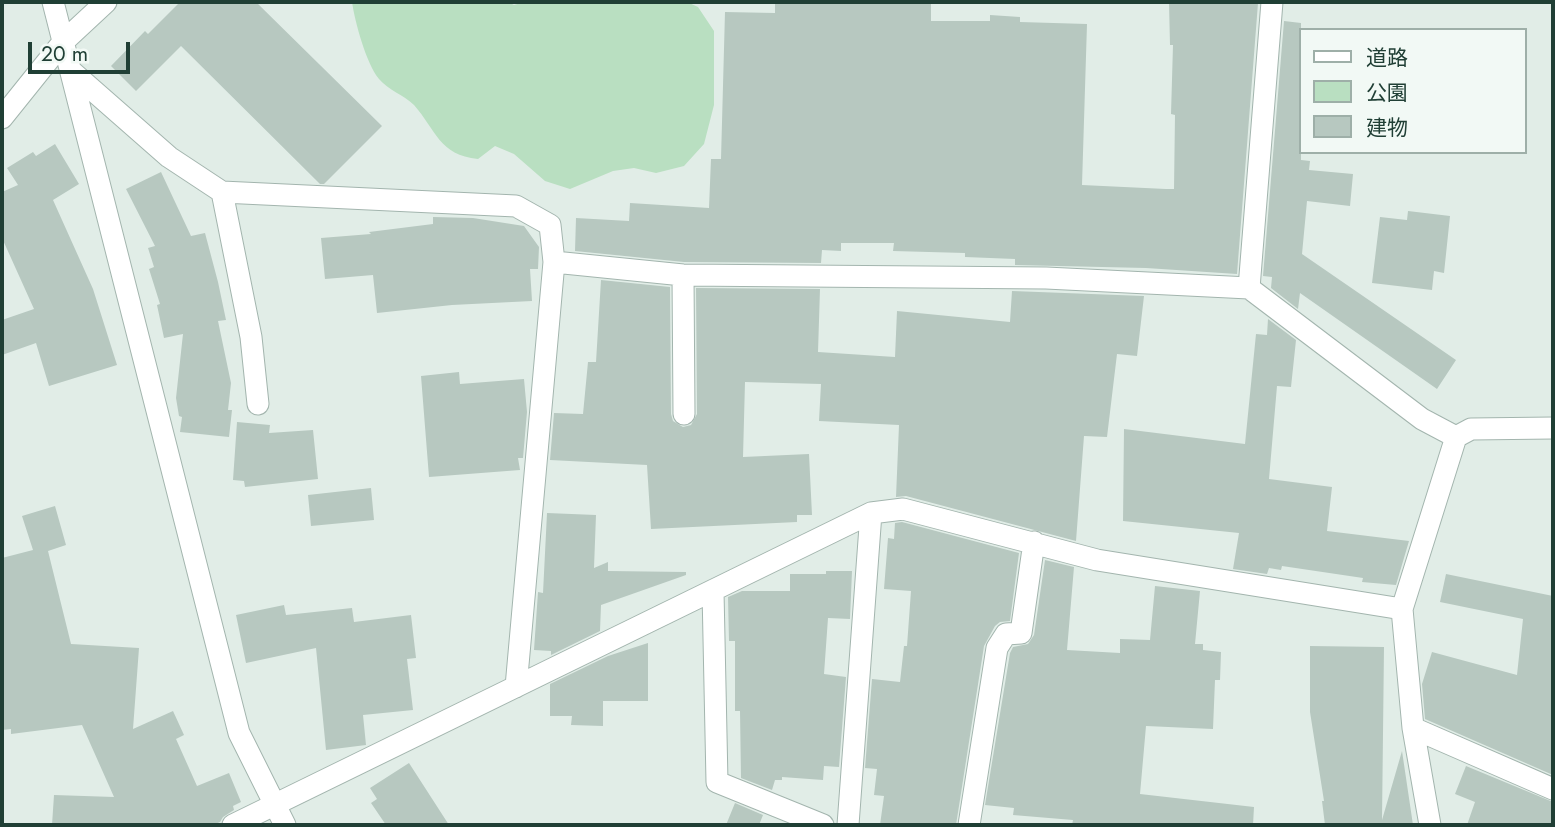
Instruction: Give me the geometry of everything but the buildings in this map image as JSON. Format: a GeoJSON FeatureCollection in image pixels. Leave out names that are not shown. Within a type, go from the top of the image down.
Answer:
{"type":"FeatureCollection","features":[{"type":"Feature","properties":{"kind":"street"},"geometry":{"type":"LineString","coordinates":[[53,2],[239,733],[285,825]]}},
{"type":"Feature","properties":{"kind":"street"},"geometry":{"type":"LineString","coordinates":[[2,118],[63,42],[106,2]]}},
{"type":"Feature","properties":{"kind":"street"},"geometry":{"type":"LineString","coordinates":[[1249,288],[1272,2]]}},
{"type":"Feature","properties":{"kind":"street"},"geometry":{"type":"LineString","coordinates":[[71,71],[169,157],[222,192],[516,206],[550,225],[554,262],[516,687]]}},
{"type":"Feature","properties":{"kind":"street"},"geometry":{"type":"LineString","coordinates":[[222,192],[251,337],[258,404]]}},
{"type":"Feature","properties":{"kind":"street"},"geometry":{"type":"LineString","coordinates":[[554,262],[682,275],[1046,278],[1249,288],[1422,419],[1456,437]]}},
{"type":"Feature","properties":{"kind":"street"},"geometry":{"type":"LineString","coordinates":[[682,275],[684,414]]}},
{"type":"Feature","properties":{"kind":"street"},"geometry":{"type":"LineString","coordinates":[[1430,825],[1413,728],[1402,609],[1456,437],[1471,429],[1553,428]]}},
{"type":"Feature","properties":{"kind":"street"},"geometry":{"type":"LineString","coordinates":[[233,825],[871,513],[903,509],[1097,560],[1402,609]]}},
{"type":"Feature","properties":{"kind":"street"},"geometry":{"type":"LineString","coordinates":[[848,825],[871,513]]}},
{"type":"Feature","properties":{"kind":"street"},"geometry":{"type":"LineString","coordinates":[[969,825],[997,648],[1006,634],[1021,634],[1034,542]]}},
{"type":"Feature","properties":{"kind":"street"},"geometry":{"type":"LineString","coordinates":[[713,591],[717,782],[823,825]]}},
{"type":"Feature","properties":{"kind":"street"},"geometry":{"type":"LineString","coordinates":[[1413,728],[1553,789]]}},
{"type":"Feature","properties":{"kind":"green space"},"geometry":{"type":"Polygon","coordinates":[[[352,2],[508,2],[514,5],[524,2],[687,2],[698,7],[714,31],[714,105],[704,144],[684,166],[656,173],[634,168],[613,171],[570,189],[545,181],[514,154],[495,146],[478,159],[465,157],[446,147],[414,105],[379,79],[358,31],[352,2]]]}}]}
